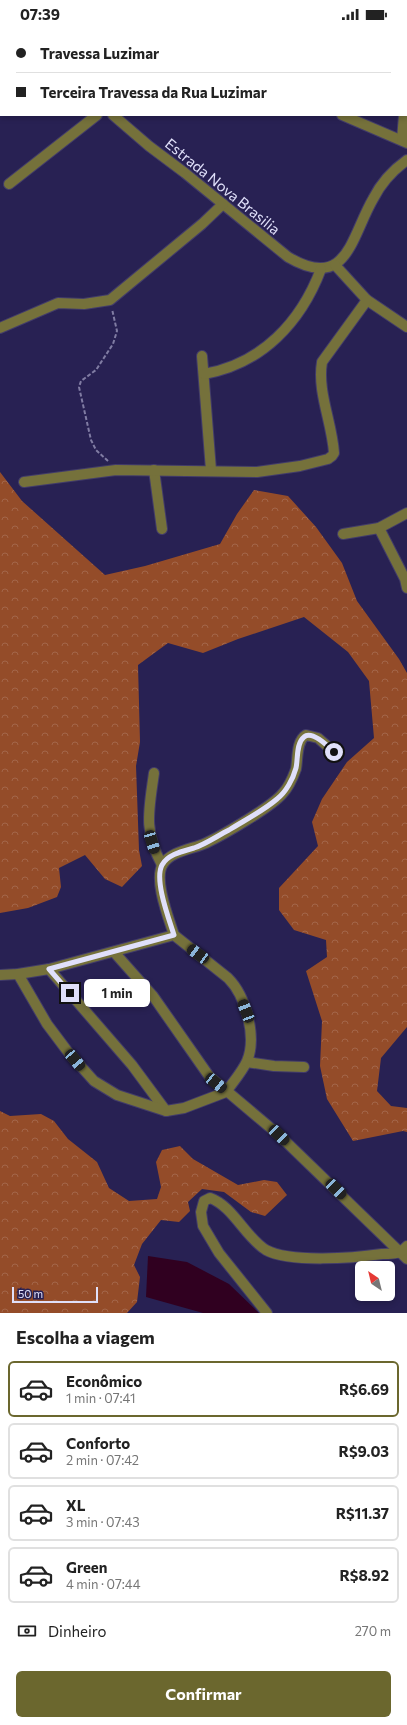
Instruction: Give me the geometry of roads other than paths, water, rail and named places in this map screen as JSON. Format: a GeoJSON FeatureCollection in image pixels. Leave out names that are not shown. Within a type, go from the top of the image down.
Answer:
{"type":"FeatureCollection","features":[{"type":"Feature","properties":{"kind":"street"},"geometry":{"type":"LineString","coordinates":[[9,184],[96,116]]}},
{"type":"Feature","properties":{"kind":"street","name":"Estrada Nova Brasilia"},"geometry":{"type":"LineString","coordinates":[[114,116],[149,146],[288,257],[298,263],[321,269]]}},
{"type":"Feature","properties":{"kind":"street"},"geometry":{"type":"LineString","coordinates":[[344,116],[404,141],[404,116]]}},
{"type":"Feature","properties":{"kind":"street"},"geometry":{"type":"LineString","coordinates":[[204,374],[220,371],[245,362],[269,345],[303,307],[314,288],[321,269],[335,265],[350,246],[365,214],[382,184],[407,160]]}},
{"type":"Feature","properties":{"kind":"street"},"geometry":{"type":"LineString","coordinates":[[0,328],[58,303],[84,304],[110,300],[202,224],[223,204]]}},
{"type":"Feature","properties":{"kind":"street"},"geometry":{"type":"LineString","coordinates":[[335,265],[367,300],[407,327]]}},
{"type":"Feature","properties":{"kind":"street"},"geometry":{"type":"LineString","coordinates":[[24,482],[116,470],[211,470],[257,472],[300,466],[318,462],[332,456],[334,448],[321,385],[320,372],[322,362],[367,300]]}},
{"type":"Feature","properties":{"kind":"street"},"geometry":{"type":"LineString","coordinates":[[202,356],[211,470]]}},
{"type":"Feature","properties":{"kind":"street"},"geometry":{"type":"LineString","coordinates":[[154,470],[162,529]]}},
{"type":"Feature","properties":{"kind":"street"},"geometry":{"type":"LineString","coordinates":[[343,534],[379,528],[407,513]]}},
{"type":"Feature","properties":{"kind":"street"},"geometry":{"type":"LineString","coordinates":[[379,528],[407,588]]}},
{"type":"Feature","properties":{"kind":"street"},"geometry":{"type":"LineString","coordinates":[[18,974],[47,1024],[68,1052],[94,1081],[117,1095],[166,1111],[184,1108],[209,1100],[226,1092],[247,1062],[252,1045],[246,1011],[234,984],[221,971],[174,935],[162,893],[160,872],[162,865],[176,854],[208,842],[248,819],[283,794],[296,770],[300,744],[303,737],[318,738],[334,752]]}},
{"type":"Feature","properties":{"kind":"street"},"geometry":{"type":"LineString","coordinates":[[154,774],[149,811],[149,834],[162,865]]}},
{"type":"Feature","properties":{"kind":"street"},"geometry":{"type":"LineString","coordinates":[[0,975],[49,969],[174,935]]}},
{"type":"Feature","properties":{"kind":"street"},"geometry":{"type":"LineString","coordinates":[[114,952],[153,996],[209,1076],[226,1092],[279,1135],[405,1252]]}},
{"type":"Feature","properties":{"kind":"street"},"geometry":{"type":"LineString","coordinates":[[49,969],[132,1065],[166,1111]]}},
{"type":"Feature","properties":{"kind":"street"},"geometry":{"type":"LineString","coordinates":[[247,1062],[274,1066],[304,1067]]}},
{"type":"Feature","properties":{"kind":"street"},"geometry":{"type":"LineString","coordinates":[[267,1313],[219,1253],[203,1226],[201,1212],[204,1201],[210,1198],[217,1200],[251,1237],[266,1249],[279,1255],[329,1258],[362,1257],[405,1252]]}}]}
